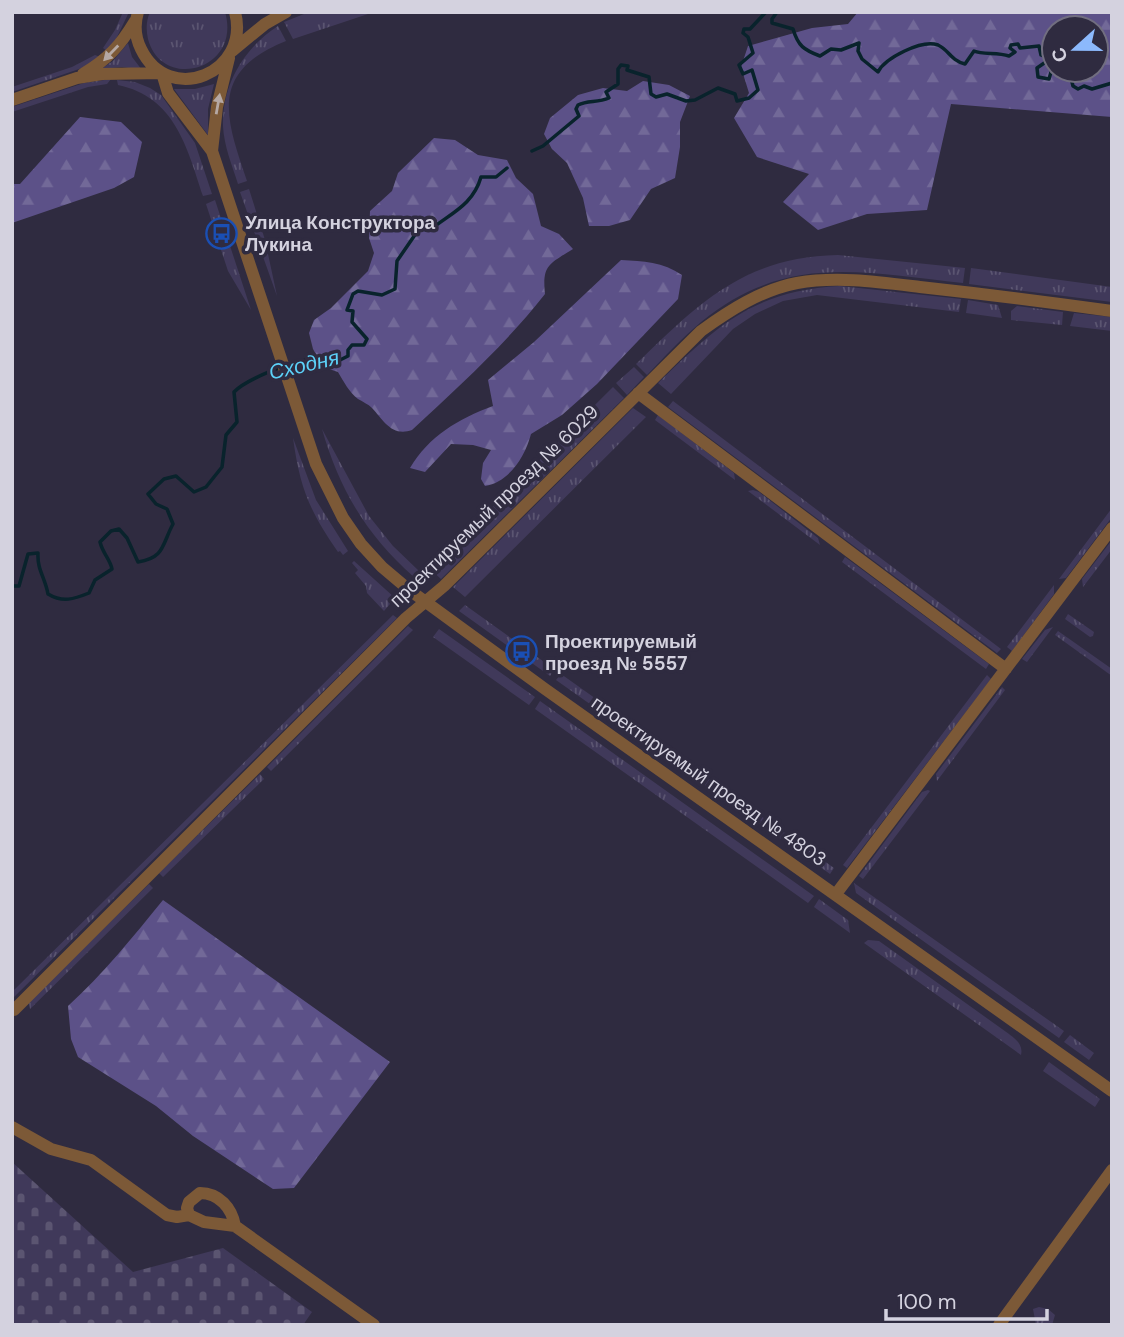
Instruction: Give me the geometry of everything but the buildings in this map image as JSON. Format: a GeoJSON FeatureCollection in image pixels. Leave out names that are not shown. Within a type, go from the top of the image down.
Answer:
{"type":"FeatureCollection","features":[{"type":"Feature","properties":{"kind":"street","name":"проектируемый проезд № 4803"},"geometry":{"type":"LineString","coordinates":[[212,151],[217,107],[238,27],[235,12]]}},
{"type":"Feature","properties":{"kind":"street"},"geometry":{"type":"LineString","coordinates":[[12,100],[77,78],[114,73],[162,73],[172,77],[195,78],[217,68],[265,24],[286,12]]}},
{"type":"Feature","properties":{"kind":"street","name":"проектируемый проезд № 4803"},"geometry":{"type":"LineString","coordinates":[[137,16],[138,43],[152,65],[162,73],[168,93],[212,151],[316,464],[343,518],[361,544],[382,566],[425,602],[1112,1091]]}},
{"type":"Feature","properties":{"kind":"street"},"geometry":{"type":"LineString","coordinates":[[77,78],[108,58],[124,40],[137,16]]}},
{"type":"Feature","properties":{"kind":"street","name":"проектируемый проезд № 6029"},"geometry":{"type":"LineString","coordinates":[[14,1010],[257,765],[444,586],[701,331],[722,316],[757,296],[794,284],[837,279],[1112,311]]}},
{"type":"Feature","properties":{"kind":"street"},"geometry":{"type":"LineString","coordinates":[[638,393],[1006,669]]}},
{"type":"Feature","properties":{"kind":"street"},"geometry":{"type":"LineString","coordinates":[[836,894],[1112,528]]}},
{"type":"Feature","properties":{"kind":"street"},"geometry":{"type":"LineString","coordinates":[[12,1127],[51,1149],[92,1160],[167,1215],[189,1215],[204,1222],[235,1226],[374,1325]]}},
{"type":"Feature","properties":{"kind":"street"},"geometry":{"type":"LineString","coordinates":[[999,1325],[1112,1170]]}},
{"type":"Feature","properties":{"kind":"street"},"geometry":{"type":"LineString","coordinates":[[189,1215],[189,1202],[200,1192],[207,1193],[216,1196],[225,1204],[233,1214],[235,1226]]}},
{"type":"Feature","properties":{"kind":"green space"},"geometry":{"type":"Polygon","coordinates":[[[123,12],[129,12],[107,51],[103,48],[123,12]]]}},
{"type":"Feature","properties":{"kind":"green space"},"geometry":{"type":"Polygon","coordinates":[[[150,12],[225,12],[227,32],[222,48],[212,60],[198,67],[183,69],[168,65],[156,55],[148,39],[150,12]]]}},
{"type":"Feature","properties":{"kind":"green space"},"geometry":{"type":"Polygon","coordinates":[[[309,12],[374,12],[293,39],[284,22],[309,12]]]}},
{"type":"Feature","properties":{"kind":"green space"},"geometry":{"type":"Polygon","coordinates":[[[858,12],[1112,12],[1112,117],[951,104],[927,210],[867,214],[818,230],[783,202],[809,174],[757,157],[734,118],[749,93],[741,67],[748,46],[812,28],[848,24],[858,12]]]}},
{"type":"Feature","properties":{"kind":"green space"},"geometry":{"type":"Polygon","coordinates":[[[278,26],[286,41],[261,53],[244,67],[234,82],[229,99],[233,136],[247,181],[238,184],[223,126],[226,96],[245,56],[278,26]]]}},
{"type":"Feature","properties":{"kind":"green space"},"geometry":{"type":"Polygon","coordinates":[[[128,43],[132,57],[142,70],[122,67],[101,69],[113,61],[128,43]]]}},
{"type":"Feature","properties":{"kind":"green space"},"geometry":{"type":"Polygon","coordinates":[[[95,55],[100,57],[82,68],[12,92],[12,87],[72,67],[95,55]]]}},
{"type":"Feature","properties":{"kind":"green space"},"geometry":{"type":"Polygon","coordinates":[[[111,79],[107,84],[88,87],[12,112],[12,107],[84,83],[111,79]]]}},
{"type":"Feature","properties":{"kind":"green space"},"geometry":{"type":"Polygon","coordinates":[[[117,80],[135,82],[161,95],[195,143],[212,194],[203,196],[184,143],[166,112],[137,91],[118,85],[117,80]]]}},
{"type":"Feature","properties":{"kind":"green space"},"geometry":{"type":"Polygon","coordinates":[[[643,81],[669,85],[690,96],[680,122],[680,147],[675,178],[651,189],[630,220],[609,226],[589,226],[583,198],[567,163],[552,149],[544,134],[550,118],[578,95],[603,88],[627,91],[643,81]]]}},
{"type":"Feature","properties":{"kind":"green space"},"geometry":{"type":"Polygon","coordinates":[[[214,84],[208,109],[208,135],[174,89],[195,89],[214,84]]]}},
{"type":"Feature","properties":{"kind":"green space"},"geometry":{"type":"Polygon","coordinates":[[[80,117],[121,122],[142,142],[134,177],[114,188],[12,223],[12,184],[20,184],[80,117]]]}},
{"type":"Feature","properties":{"kind":"green space"},"geometry":{"type":"Polygon","coordinates":[[[434,138],[455,140],[478,155],[507,160],[516,178],[533,194],[541,226],[559,234],[573,249],[549,266],[545,277],[545,294],[498,348],[412,430],[405,432],[394,430],[358,399],[338,372],[323,367],[313,349],[309,333],[314,320],[331,308],[368,271],[374,253],[369,238],[370,211],[392,191],[398,173],[434,138]]]}},
{"type":"Feature","properties":{"kind":"green space"},"geometry":{"type":"Polygon","coordinates":[[[249,189],[265,240],[277,296],[240,192],[249,189]]]}},
{"type":"Feature","properties":{"kind":"green space"},"geometry":{"type":"Polygon","coordinates":[[[215,200],[251,310],[228,271],[206,204],[215,200]]]}},
{"type":"Feature","properties":{"kind":"green space"},"geometry":{"type":"Polygon","coordinates":[[[838,255],[965,268],[963,283],[859,272],[795,276],[764,285],[733,300],[694,328],[647,375],[636,364],[703,303],[749,274],[776,264],[838,255]]]}},
{"type":"Feature","properties":{"kind":"green space"},"geometry":{"type":"Polygon","coordinates":[[[621,260],[660,265],[682,275],[678,299],[597,384],[562,415],[531,434],[525,451],[509,474],[494,484],[485,486],[481,479],[483,463],[491,450],[473,445],[451,444],[425,472],[410,468],[435,438],[468,417],[493,406],[488,380],[534,342],[621,260]]]}},
{"type":"Feature","properties":{"kind":"green space"},"geometry":{"type":"Polygon","coordinates":[[[971,268],[1112,287],[1112,302],[969,284],[971,268]]]}},
{"type":"Feature","properties":{"kind":"green space"},"geometry":{"type":"Polygon","coordinates":[[[840,286],[961,299],[959,312],[817,295],[783,301],[755,314],[733,329],[671,394],[658,383],[719,328],[739,315],[783,295],[840,286]]]}},
{"type":"Feature","properties":{"kind":"green space"},"geometry":{"type":"Polygon","coordinates":[[[968,300],[998,305],[1002,318],[966,313],[968,300]]]}},
{"type":"Feature","properties":{"kind":"green space"},"geometry":{"type":"Polygon","coordinates":[[[1017,306],[1063,312],[1062,325],[1011,320],[1011,311],[1017,306]]]}},
{"type":"Feature","properties":{"kind":"green space"},"geometry":{"type":"Polygon","coordinates":[[[1074,313],[1112,317],[1112,331],[1070,326],[1074,313]]]}},
{"type":"Feature","properties":{"kind":"green space"},"geometry":{"type":"Polygon","coordinates":[[[634,367],[644,377],[627,395],[616,383],[634,367]]]}},
{"type":"Feature","properties":{"kind":"green space"},"geometry":{"type":"Polygon","coordinates":[[[613,387],[624,398],[441,579],[430,569],[613,387]]]}},
{"type":"Feature","properties":{"kind":"green space"},"geometry":{"type":"Polygon","coordinates":[[[673,401],[1001,649],[997,653],[668,407],[673,401]]]}},
{"type":"Feature","properties":{"kind":"green space"},"geometry":{"type":"Polygon","coordinates":[[[633,408],[646,417],[465,597],[453,587],[633,408]]]}},
{"type":"Feature","properties":{"kind":"green space"},"geometry":{"type":"Polygon","coordinates":[[[658,415],[734,473],[735,480],[655,420],[658,415]]]}},
{"type":"Feature","properties":{"kind":"green space"},"geometry":{"type":"Polygon","coordinates":[[[322,429],[369,516],[393,546],[419,571],[414,577],[382,545],[357,510],[337,472],[322,429]]]}},
{"type":"Feature","properties":{"kind":"green space"},"geometry":{"type":"Polygon","coordinates":[[[293,438],[316,500],[348,551],[343,555],[328,537],[307,498],[293,438]]]}},
{"type":"Feature","properties":{"kind":"green space"},"geometry":{"type":"Polygon","coordinates":[[[753,490],[818,538],[820,545],[748,491],[753,490]]]}},
{"type":"Feature","properties":{"kind":"green space"},"geometry":{"type":"Polygon","coordinates":[[[1112,508],[1112,517],[1066,578],[1059,579],[1112,508]]]}},
{"type":"Feature","properties":{"kind":"green space"},"geometry":{"type":"Polygon","coordinates":[[[1112,540],[1112,549],[1083,587],[1082,579],[1112,540]]]}},
{"type":"Feature","properties":{"kind":"green space"},"geometry":{"type":"Polygon","coordinates":[[[845,557],[989,664],[986,669],[842,562],[845,557]]]}},
{"type":"Feature","properties":{"kind":"green space"},"geometry":{"type":"Polygon","coordinates":[[[354,561],[395,598],[384,611],[367,593],[366,586],[355,573],[358,570],[352,563],[354,561]]]}},
{"type":"Feature","properties":{"kind":"green space"},"geometry":{"type":"Polygon","coordinates":[[[1054,585],[1054,594],[1012,651],[1007,647],[1054,585]]]}},
{"type":"Feature","properties":{"kind":"green space"},"geometry":{"type":"Polygon","coordinates":[[[465,605],[554,669],[550,676],[459,611],[465,605]]]}},
{"type":"Feature","properties":{"kind":"green space"},"geometry":{"type":"Polygon","coordinates":[[[1068,614],[1094,632],[1093,636],[1090,637],[1065,619],[1068,614]]]}},
{"type":"Feature","properties":{"kind":"green space"},"geometry":{"type":"Polygon","coordinates":[[[393,615],[397,618],[12,999],[12,992],[393,615]]]}},
{"type":"Feature","properties":{"kind":"green space"},"geometry":{"type":"Polygon","coordinates":[[[408,626],[413,630],[271,771],[267,767],[408,626]]]}},
{"type":"Feature","properties":{"kind":"green space"},"geometry":{"type":"Polygon","coordinates":[[[1053,627],[1027,662],[1022,659],[1045,630],[1053,627]]]}},
{"type":"Feature","properties":{"kind":"green space"},"geometry":{"type":"Polygon","coordinates":[[[439,629],[535,697],[529,705],[433,637],[439,629]]]}},
{"type":"Feature","properties":{"kind":"green space"},"geometry":{"type":"Polygon","coordinates":[[[1058,631],[1112,669],[1112,676],[1055,635],[1058,631]]]}},
{"type":"Feature","properties":{"kind":"green space"},"geometry":{"type":"Polygon","coordinates":[[[561,674],[834,868],[830,874],[556,680],[561,674]]]}},
{"type":"Feature","properties":{"kind":"green space"},"geometry":{"type":"Polygon","coordinates":[[[987,675],[991,679],[847,868],[843,865],[987,675]]]}},
{"type":"Feature","properties":{"kind":"green space"},"geometry":{"type":"Polygon","coordinates":[[[1002,687],[1005,690],[937,781],[936,774],[1002,687]]]}},
{"type":"Feature","properties":{"kind":"green space"},"geometry":{"type":"Polygon","coordinates":[[[540,701],[814,896],[808,903],[535,709],[540,701]]]}},
{"type":"Feature","properties":{"kind":"green space"},"geometry":{"type":"Polygon","coordinates":[[[260,774],[264,779],[163,877],[159,873],[260,774]]]}},
{"type":"Feature","properties":{"kind":"green space"},"geometry":{"type":"Polygon","coordinates":[[[930,791],[863,879],[859,876],[922,792],[930,791]]]}},
{"type":"Feature","properties":{"kind":"green space"},"geometry":{"type":"Polygon","coordinates":[[[854,883],[1064,1031],[1059,1038],[856,893],[854,883]]]}},
{"type":"Feature","properties":{"kind":"green space"},"geometry":{"type":"Polygon","coordinates":[[[149,884],[153,888],[30,1009],[29,1002],[149,884]]]}},
{"type":"Feature","properties":{"kind":"green space"},"geometry":{"type":"Polygon","coordinates":[[[819,899],[848,920],[850,933],[814,907],[819,899]]]}},
{"type":"Feature","properties":{"kind":"green space"},"geometry":{"type":"Polygon","coordinates":[[[163,900],[390,1062],[294,1188],[273,1189],[193,1136],[156,1106],[78,1057],[71,1039],[68,1006],[106,968],[163,900]]]}},
{"type":"Feature","properties":{"kind":"green space"},"geometry":{"type":"Polygon","coordinates":[[[868,940],[879,941],[1009,1034],[1021,1046],[1021,1055],[864,943],[868,940]]]}},
{"type":"Feature","properties":{"kind":"green space"},"geometry":{"type":"Polygon","coordinates":[[[1070,1035],[1094,1053],[1089,1060],[1064,1042],[1070,1035]]]}},
{"type":"Feature","properties":{"kind":"green space"},"geometry":{"type":"Polygon","coordinates":[[[1049,1062],[1100,1099],[1095,1107],[1043,1071],[1049,1062]]]}},
{"type":"Feature","properties":{"kind":"green space"},"geometry":{"type":"Polygon","coordinates":[[[12,1162],[133,1272],[223,1248],[312,1312],[303,1325],[12,1325],[12,1162]]]}},
{"type":"Feature","properties":{"kind":"green space"},"geometry":{"type":"Polygon","coordinates":[[[1033,1309],[1048,1309],[1055,1315],[1052,1325],[1036,1325],[1033,1309]]]}},
{"type":"Feature","properties":{"kind":"waterway","name":"Сходня"},"geometry":{"type":"LineString","coordinates":[[532,151],[543,146],[579,116],[576,109],[578,105],[609,98],[606,92],[618,84],[618,69],[621,65],[628,66],[627,70],[649,77],[651,94],[656,97],[667,94],[686,101],[695,100],[718,88],[735,94],[737,101],[749,98],[758,90],[752,70],[743,74],[739,65],[753,53],[748,37],[743,33],[744,29],[750,29],[766,12]]}},
{"type":"Feature","properties":{"kind":"waterway","name":"Сходня"},"geometry":{"type":"LineString","coordinates":[[777,12],[772,23],[793,29],[797,40],[806,49],[820,56],[831,49],[841,50],[859,43],[858,51],[862,59],[878,72],[896,56],[923,45],[938,45],[965,64],[974,51],[1009,56],[1015,52],[1010,48],[1011,45],[1018,44],[1020,48],[1039,46],[1041,55],[1050,59],[1037,68],[1038,77],[1049,79],[1051,72],[1070,74],[1073,86],[1078,89],[1084,86],[1092,89],[1112,83]]}},
{"type":"Feature","properties":{"kind":"waterway","name":"Сходня"},"geometry":{"type":"LineString","coordinates":[[12,586],[19,586],[28,554],[38,553],[48,594],[68,599],[89,593],[95,580],[112,569],[100,542],[111,531],[119,529],[127,538],[138,562],[158,553],[173,524],[167,509],[156,504],[148,494],[164,479],[176,476],[194,492],[206,487],[222,467],[226,435],[237,422],[234,392],[259,376],[283,367],[311,360],[322,364],[333,358],[336,362],[348,356],[352,345],[364,345],[367,339],[352,322],[353,311],[347,310],[353,294],[358,291],[382,295],[395,289],[397,261],[419,229],[430,230],[460,208],[473,195],[481,177],[496,177],[507,168]]}},
{"type":"Feature","properties":{"kind":"place","name":"Улица Конструктора Лукина"},"geometry":{"type":"Point","coordinates":[222,233]}},
{"type":"Feature","properties":{"kind":"place","name":"Проектируемый проезд № 5557"},"geometry":{"type":"Point","coordinates":[522,652]}}]}
